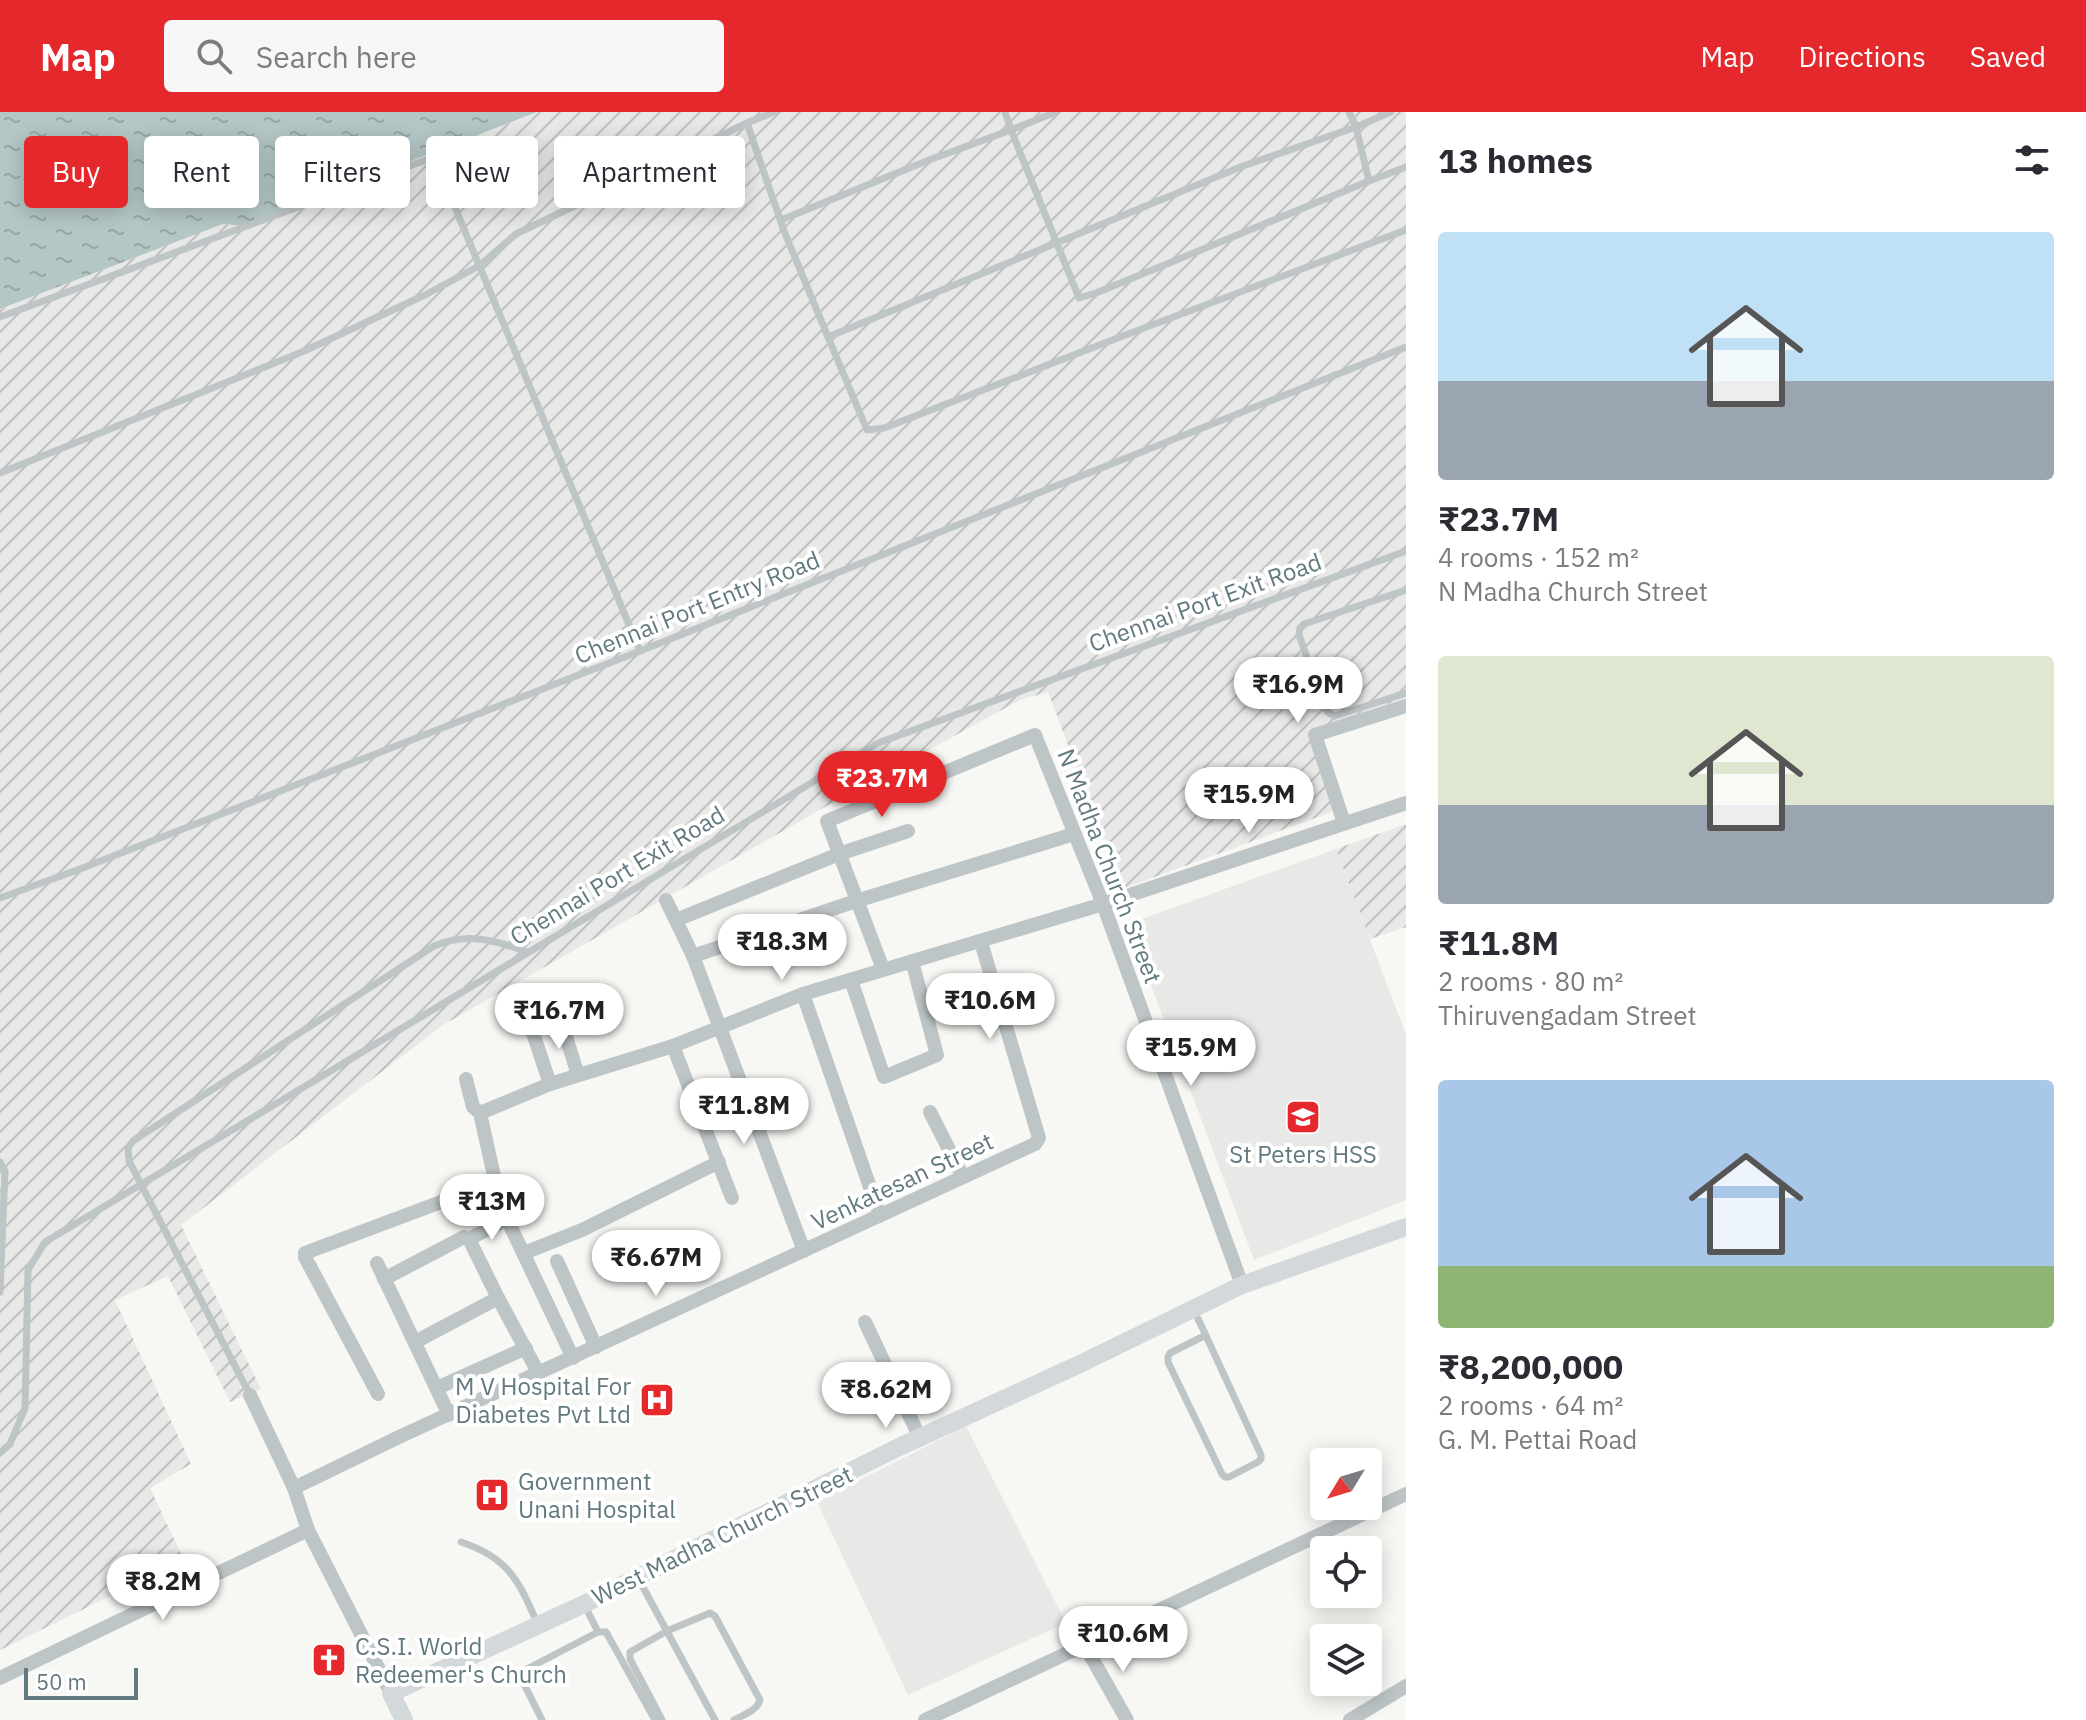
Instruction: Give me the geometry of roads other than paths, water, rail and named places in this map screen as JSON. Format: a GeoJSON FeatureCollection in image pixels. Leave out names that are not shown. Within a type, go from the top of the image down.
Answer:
{"type":"FeatureCollection","features":[{"type":"Feature","properties":{"kind":"main road","name":"West Madha Church Street"},"geometry":{"type":"LineString","coordinates":[[391,1693],[584,1604],[920,1438],[1242,1285],[1406,1227]]}},
{"type":"Feature","properties":{"kind":"main road"},"geometry":{"type":"LineString","coordinates":[[391,1693],[404,1720]]}},
{"type":"Feature","properties":{"kind":"street"},"geometry":{"type":"LineString","coordinates":[[1344,823],[1315,735],[1406,706]]}},
{"type":"Feature","properties":{"kind":"street","name":"N Madha Church Street"},"geometry":{"type":"LineString","coordinates":[[883,969],[827,821],[1035,735],[1103,904],[1242,1285]]}},
{"type":"Feature","properties":{"kind":"street"},"geometry":{"type":"LineString","coordinates":[[480,1113],[550,1084],[673,1046],[803,994],[1103,904],[1406,803]]}},
{"type":"Feature","properties":{"kind":"street"},"geometry":{"type":"LineString","coordinates":[[676,920],[839,854],[908,831]]}},
{"type":"Feature","properties":{"kind":"street"},"geometry":{"type":"LineString","coordinates":[[693,956],[856,901],[1074,834]]}},
{"type":"Feature","properties":{"kind":"street"},"geometry":{"type":"LineString","coordinates":[[666,900],[693,956],[804,1251]]}},
{"type":"Feature","properties":{"kind":"street","name":"Venkatesan Street"},"geometry":{"type":"LineString","coordinates":[[294,1488],[1035,1144],[1039,1138],[981,942]]}},
{"type":"Feature","properties":{"kind":"street"},"geometry":{"type":"LineString","coordinates":[[851,980],[884,1077],[937,1055],[912,961]]}},
{"type":"Feature","properties":{"kind":"street"},"geometry":{"type":"LineString","coordinates":[[803,994],[880,1216]]}},
{"type":"Feature","properties":{"kind":"street"},"geometry":{"type":"LineString","coordinates":[[532,1030],[550,1084]]}},
{"type":"Feature","properties":{"kind":"street"},"geometry":{"type":"LineString","coordinates":[[564,1030],[578,1075]]}},
{"type":"Feature","properties":{"kind":"street"},"geometry":{"type":"LineString","coordinates":[[673,1046],[732,1198]]}},
{"type":"Feature","properties":{"kind":"street"},"geometry":{"type":"LineString","coordinates":[[466,1079],[473,1107],[480,1113],[507,1219],[573,1358]]}},
{"type":"Feature","properties":{"kind":"street"},"geometry":{"type":"LineString","coordinates":[[930,1112],[963,1177]]}},
{"type":"Feature","properties":{"kind":"street"},"geometry":{"type":"LineString","coordinates":[[524,1253],[582,1230],[719,1162]]}},
{"type":"Feature","properties":{"kind":"street"},"geometry":{"type":"LineString","coordinates":[[378,1394],[305,1253],[453,1197],[496,1185]]}},
{"type":"Feature","properties":{"kind":"street"},"geometry":{"type":"LineString","coordinates":[[384,1279],[464,1237],[469,1239],[507,1219]]}},
{"type":"Feature","properties":{"kind":"street"},"geometry":{"type":"LineString","coordinates":[[469,1239],[539,1374]]}},
{"type":"Feature","properties":{"kind":"street"},"geometry":{"type":"LineString","coordinates":[[557,1261],[596,1347]]}},
{"type":"Feature","properties":{"kind":"street"},"geometry":{"type":"LineString","coordinates":[[377,1263],[449,1415]]}},
{"type":"Feature","properties":{"kind":"street"},"geometry":{"type":"LineString","coordinates":[[415,1342],[498,1298]]}},
{"type":"Feature","properties":{"kind":"street"},"geometry":{"type":"LineString","coordinates":[[865,1322],[920,1438]]}},
{"type":"Feature","properties":{"kind":"street"},"geometry":{"type":"LineString","coordinates":[[437,1388],[526,1348]]}},
{"type":"Feature","properties":{"kind":"street"},"geometry":{"type":"LineString","coordinates":[[250,1395],[294,1488],[308,1530],[391,1693]]}},
{"type":"Feature","properties":{"kind":"street"},"geometry":{"type":"LineString","coordinates":[[925,1720],[1406,1494]]}},
{"type":"Feature","properties":{"kind":"street"},"geometry":{"type":"LineString","coordinates":[[0,1678],[308,1530]]}},
{"type":"Feature","properties":{"kind":"street"},"geometry":{"type":"LineString","coordinates":[[1085,1646],[1127,1720]]}},
{"type":"Feature","properties":{"kind":"street"},"geometry":{"type":"LineString","coordinates":[[1350,1720],[1406,1686]]}},
{"type":"Feature","properties":{"kind":"lane"},"geometry":{"type":"LineString","coordinates":[[0,473],[302,352],[425,295],[479,266],[516,234],[774,112]]}},
{"type":"Feature","properties":{"kind":"lane"},"geometry":{"type":"LineString","coordinates":[[1005,112],[1079,298],[1406,167]]}},
{"type":"Feature","properties":{"kind":"lane"},"geometry":{"type":"LineString","coordinates":[[781,220],[1056,112]]}},
{"type":"Feature","properties":{"kind":"lane"},"geometry":{"type":"LineString","coordinates":[[1349,112],[1356,127],[1369,181]]}},
{"type":"Feature","properties":{"kind":"lane"},"geometry":{"type":"LineString","coordinates":[[828,337],[1243,166],[1391,112]]}},
{"type":"Feature","properties":{"kind":"lane"},"geometry":{"type":"LineString","coordinates":[[747,123],[781,220],[867,430],[884,428],[1406,230]]}},
{"type":"Feature","properties":{"kind":"lane"},"geometry":{"type":"LineString","coordinates":[[0,317],[434,157],[640,651]]}},
{"type":"Feature","properties":{"kind":"lane","name":"Chennai Port Entry Road"},"geometry":{"type":"LineString","coordinates":[[0,898],[640,651],[1406,347]]}},
{"type":"Feature","properties":{"kind":"lane","name":"Chennai Port Exit Road"},"geometry":{"type":"LineString","coordinates":[[0,1453],[10,1444],[25,1408],[28,1270],[45,1242],[878,743],[1406,551]]}},
{"type":"Feature","properties":{"kind":"lane"},"geometry":{"type":"LineString","coordinates":[[1406,590],[1304,624],[1299,635],[1329,713],[1335,716],[1406,693]]}},
{"type":"Feature","properties":{"kind":"lane"},"geometry":{"type":"LineString","coordinates":[[250,1395],[141,1183],[128,1155],[128,1148],[133,1141],[434,946],[449,941],[481,938],[527,952]]}},
{"type":"Feature","properties":{"kind":"lane"},"geometry":{"type":"LineString","coordinates":[[0,1162],[5,1171],[0,1292]]}},
{"type":"Feature","properties":{"kind":"lane"},"geometry":{"type":"LineString","coordinates":[[1194,1310],[1206,1335],[1261,1455],[1258,1462],[1229,1477],[1222,1474],[1168,1362],[1170,1353],[1206,1335]]}},
{"type":"Feature","properties":{"kind":"lane"},"geometry":{"type":"LineString","coordinates":[[461,1542],[493,1556],[507,1568],[525,1595],[537,1625]]}},
{"type":"Feature","properties":{"kind":"lane"},"geometry":{"type":"LineString","coordinates":[[637,1576],[715,1720]]}},
{"type":"Feature","properties":{"kind":"lane"},"geometry":{"type":"LineString","coordinates":[[584,1604],[598,1632]]}},
{"type":"Feature","properties":{"kind":"lane"},"geometry":{"type":"LineString","coordinates":[[662,1720],[629,1656],[633,1649],[710,1613],[715,1616],[760,1700],[755,1709],[734,1720]]}},
{"type":"Feature","properties":{"kind":"lane"},"geometry":{"type":"LineString","coordinates":[[542,1720],[523,1682],[525,1670],[598,1632],[606,1632],[610,1637],[655,1720]]}},
{"type":"Feature","properties":{"kind":"water"},"geometry":{"type":"Polygon","coordinates":[[[0,112],[537,112],[475,136],[426,136],[426,155],[410,161],[410,136],[275,136],[275,208],[290,208],[244,226],[223,224],[0,309],[0,112]]]}},
{"type":"Feature","properties":{"kind":"place","name":"St Peters HSS"},"geometry":{"type":"Point","coordinates":[1303,1117]}},
{"type":"Feature","properties":{"kind":"place","name":"M V Hospital For Diabetes Pvt Ltd"},"geometry":{"type":"Point","coordinates":[657,1400]}},
{"type":"Feature","properties":{"kind":"place","name":"Government Unani Hospital"},"geometry":{"type":"Point","coordinates":[492,1495]}},
{"type":"Feature","properties":{"kind":"place","name":"C.S.I. World Redeemer's Church"},"geometry":{"type":"Point","coordinates":[329,1660]}}]}
